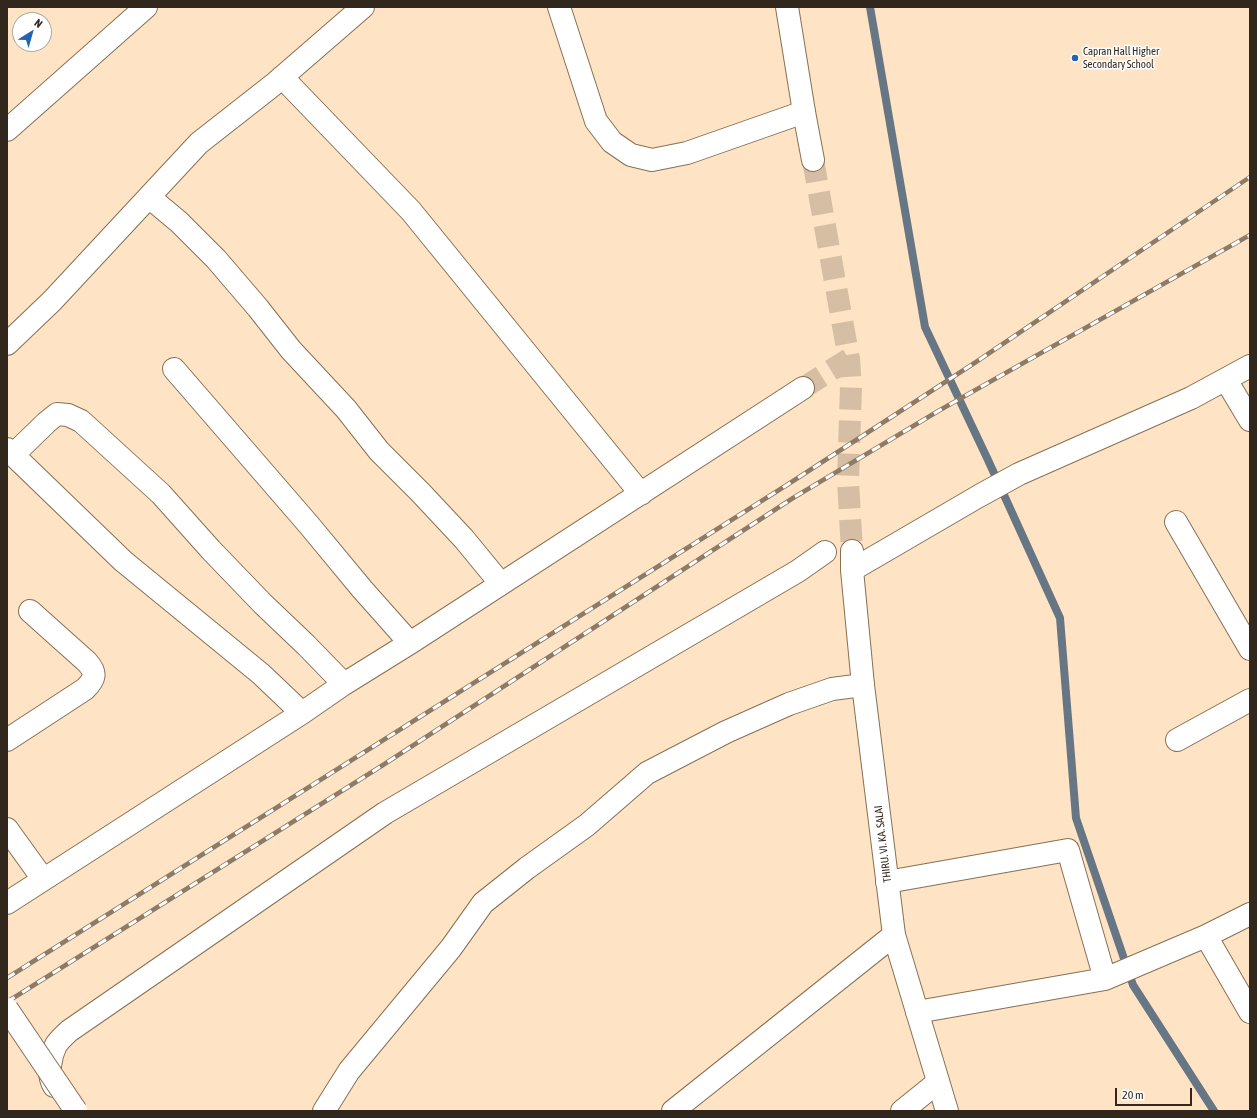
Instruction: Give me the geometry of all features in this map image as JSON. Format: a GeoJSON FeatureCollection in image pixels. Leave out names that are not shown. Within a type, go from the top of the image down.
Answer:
{"type":"FeatureCollection","features":[{"type":"Feature","properties":{"kind":"street"},"geometry":{"type":"LineString","coordinates":[[10,120],[146,7]]}},
{"type":"Feature","properties":{"kind":"street"},"geometry":{"type":"LineString","coordinates":[[7,344],[52,301],[199,143],[282,77],[363,7]]}},
{"type":"Feature","properties":{"kind":"street"},"geometry":{"type":"LineString","coordinates":[[559,7],[596,121],[612,142],[631,155],[652,160],[687,153],[804,112]]}},
{"type":"Feature","properties":{"kind":"street"},"geometry":{"type":"LineString","coordinates":[[787,7],[813,160]]}},
{"type":"Feature","properties":{"kind":"street"},"geometry":{"type":"LineString","coordinates":[[282,77],[410,211],[640,494]]}},
{"type":"Feature","properties":{"kind":"street"},"geometry":{"type":"LineString","coordinates":[[149,197],[178,222],[216,259],[258,308],[291,350],[346,409],[380,451],[422,493],[464,539],[501,584]]}},
{"type":"Feature","properties":{"kind":"street"},"geometry":{"type":"LineString","coordinates":[[1250,366],[1226,380],[1250,420]]}},
{"type":"Feature","properties":{"kind":"street"},"geometry":{"type":"LineString","coordinates":[[174,369],[410,643]]}},
{"type":"Feature","properties":{"kind":"street","name":"THIRU. VI. KA. SALAI"},"geometry":{"type":"LineString","coordinates":[[947,1111],[894,935],[864,685],[852,561],[1019,474],[1192,398],[1226,380]]}},
{"type":"Feature","properties":{"kind":"street"},"geometry":{"type":"LineString","coordinates":[[7,903],[803,388]]}},
{"type":"Feature","properties":{"kind":"street"},"geometry":{"type":"LineString","coordinates":[[302,713],[261,674],[123,560],[10,452],[57,414],[68,415],[81,421],[162,494],[211,550],[344,684]]}},
{"type":"Feature","properties":{"kind":"street"},"geometry":{"type":"LineString","coordinates":[[1176,522],[1250,650]]}},
{"type":"Feature","properties":{"kind":"street"},"geometry":{"type":"LineString","coordinates":[[68,1111],[50,1081],[50,1060],[56,1045],[69,1031],[385,813],[798,571],[825,552]]}},
{"type":"Feature","properties":{"kind":"street"},"geometry":{"type":"LineString","coordinates":[[7,740],[85,689],[94,676],[93,669],[88,662],[30,611]]}},
{"type":"Feature","properties":{"kind":"street"},"geometry":{"type":"LineString","coordinates":[[324,1111],[349,1072],[451,948],[483,903],[527,868],[587,825],[647,773],[726,732],[789,704],[832,689],[864,685]]}},
{"type":"Feature","properties":{"kind":"street"},"geometry":{"type":"LineString","coordinates":[[1177,740],[1250,700]]}},
{"type":"Feature","properties":{"kind":"street"},"geometry":{"type":"LineString","coordinates":[[7,829],[43,879]]}},
{"type":"Feature","properties":{"kind":"street"},"geometry":{"type":"LineString","coordinates":[[887,882],[1068,850],[1105,980]]}},
{"type":"Feature","properties":{"kind":"street"},"geometry":{"type":"LineString","coordinates":[[917,1012],[1105,980],[1206,936],[1250,914]]}},
{"type":"Feature","properties":{"kind":"street"},"geometry":{"type":"LineString","coordinates":[[673,1111],[894,935]]}},
{"type":"Feature","properties":{"kind":"street"},"geometry":{"type":"LineString","coordinates":[[1206,936],[1250,1012]]}},
{"type":"Feature","properties":{"kind":"street"},"geometry":{"type":"LineString","coordinates":[[7,1009],[76,1111]]}},
{"type":"Feature","properties":{"kind":"street"},"geometry":{"type":"LineString","coordinates":[[902,1111],[938,1082]]}},
{"type":"Feature","properties":{"kind":"waterway"},"geometry":{"type":"LineString","coordinates":[[870,7],[925,327],[1060,618],[1076,818],[1133,985],[1214,1111]]}},
{"type":"Feature","properties":{"kind":"tunnel"},"geometry":{"type":"LineString","coordinates":[[813,160],[849,359],[851,387],[848,481],[852,551]]}},
{"type":"Feature","properties":{"kind":"tunnel"},"geometry":{"type":"LineString","coordinates":[[803,388],[849,359]]}},
{"type":"Feature","properties":{"kind":"railway"},"geometry":{"type":"LineString","coordinates":[[7,978],[790,483],[976,362],[1250,177]]}},
{"type":"Feature","properties":{"kind":"railway"},"geometry":{"type":"LineString","coordinates":[[7,1002],[383,765],[793,498],[940,410],[1250,235]]}},
{"type":"Feature","properties":{"kind":"place","name":"Capran Hall Higher Secondary School"},"geometry":{"type":"Point","coordinates":[1075,58]}}]}
